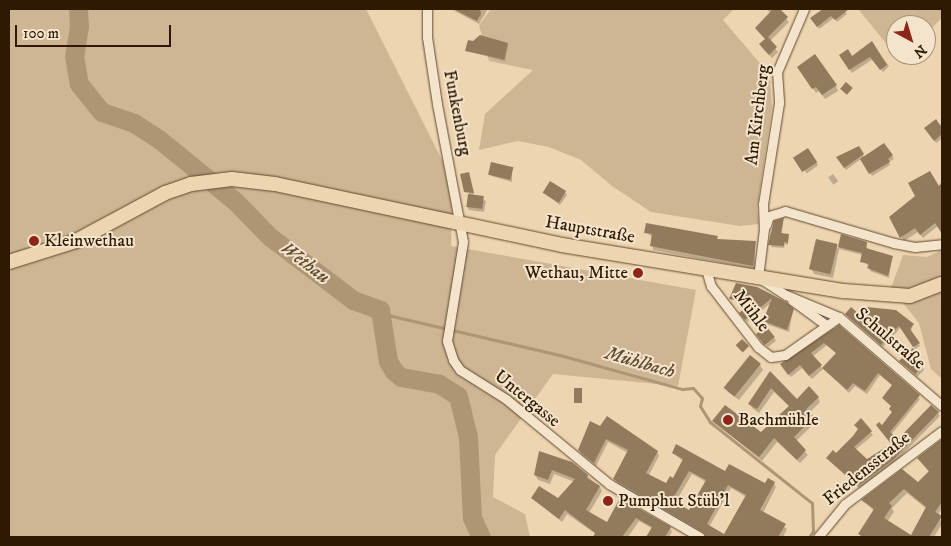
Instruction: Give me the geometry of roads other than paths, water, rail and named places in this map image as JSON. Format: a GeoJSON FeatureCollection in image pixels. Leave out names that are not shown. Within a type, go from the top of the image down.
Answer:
{"type":"FeatureCollection","features":[{"type":"Feature","properties":{"kind":"main road","name":"Hauptstraße"},"geometry":{"type":"LineString","coordinates":[[9,262],[76,241],[152,198],[191,184],[232,179],[275,184],[556,244],[758,277],[889,296],[921,294],[942,284]]}},
{"type":"Feature","properties":{"kind":"street","name":"Funkenburg"},"geometry":{"type":"LineString","coordinates":[[427,9],[427,37],[437,104],[462,223]]}},
{"type":"Feature","properties":{"kind":"street","name":"Am Kirchberg"},"geometry":{"type":"LineString","coordinates":[[758,277],[764,229],[763,204],[778,103],[777,72],[804,9]]}},
{"type":"Feature","properties":{"kind":"street"},"geometry":{"type":"LineString","coordinates":[[764,229],[769,216],[785,211],[894,243],[915,247],[942,244]]}},
{"type":"Feature","properties":{"kind":"street","name":"Untergasse"},"geometry":{"type":"LineString","coordinates":[[462,223],[463,242],[447,341],[449,352],[460,370],[500,395],[610,484],[700,537]]}},
{"type":"Feature","properties":{"kind":"street","name":"Mühle"},"geometry":{"type":"LineString","coordinates":[[706,269],[711,286],[761,350],[771,357],[785,355]]}},
{"type":"Feature","properties":{"kind":"street","name":"Schulstraße"},"geometry":{"type":"LineString","coordinates":[[758,277],[786,295],[838,317],[942,406]]}},
{"type":"Feature","properties":{"kind":"street"},"geometry":{"type":"LineString","coordinates":[[786,295],[826,325]]}},
{"type":"Feature","properties":{"kind":"street","name":"Schulstraße"},"geometry":{"type":"LineString","coordinates":[[785,355],[838,317]]}},
{"type":"Feature","properties":{"kind":"street","name":"Friedensstraße"},"geometry":{"type":"LineString","coordinates":[[818,537],[845,504],[942,431]]}},
{"type":"Feature","properties":{"kind":"waterway","name":"Wethau"},"geometry":{"type":"LineString","coordinates":[[78,9],[79,26],[74,56],[79,84],[102,112],[134,123],[160,140],[236,202],[269,236],[353,300],[380,310],[388,361],[394,371],[401,377],[439,384],[458,396],[468,437],[472,518],[481,537]]}},
{"type":"Feature","properties":{"kind":"waterway","name":"Mühlbach"},"geometry":{"type":"LineString","coordinates":[[380,310],[392,316],[560,355],[682,389],[693,388],[702,398],[700,406],[710,422],[812,503],[813,531],[809,537]]}},
{"type":"Feature","properties":{"kind":"place","name":"Kleinwethau"},"geometry":{"type":"Point","coordinates":[34,241]}},
{"type":"Feature","properties":{"kind":"place","name":"Wethau, Mitte"},"geometry":{"type":"Point","coordinates":[638,273]}},
{"type":"Feature","properties":{"kind":"place","name":"Bachmühle"},"geometry":{"type":"Point","coordinates":[728,420]}},
{"type":"Feature","properties":{"kind":"place","name":"Pumphut Stüb'l"},"geometry":{"type":"Point","coordinates":[608,501]}}]}
